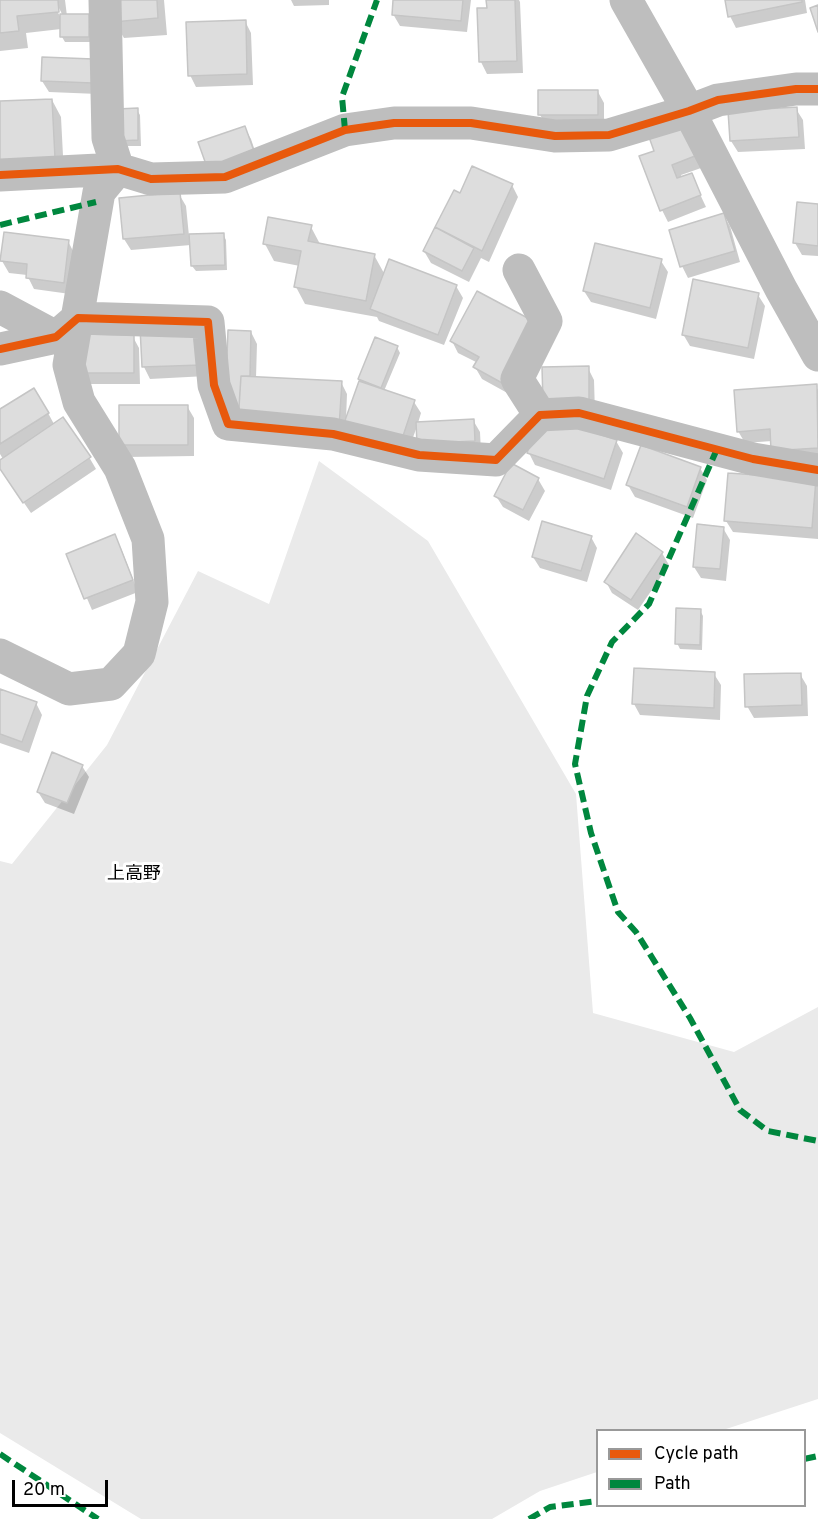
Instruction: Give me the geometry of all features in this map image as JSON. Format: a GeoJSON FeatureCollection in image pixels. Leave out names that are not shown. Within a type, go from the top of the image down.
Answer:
{"type":"FeatureCollection","features":[{"type":"Feature","properties":{"kind":"street"},"geometry":{"type":"LineString","coordinates":[[105,0],[108,138],[118,169]]}},
{"type":"Feature","properties":{"kind":"street"},"geometry":{"type":"LineString","coordinates":[[626,0],[689,111],[781,289],[818,355]]}},
{"type":"Feature","properties":{"kind":"street"},"geometry":{"type":"LineString","coordinates":[[0,175],[118,169],[152,179],[225,177],[345,130],[394,123],[471,123],[555,136],[609,135],[718,100],[796,89],[818,89]]}},
{"type":"Feature","properties":{"kind":"street"},"geometry":{"type":"LineString","coordinates":[[0,655],[69,689],[111,684],[139,654],[152,602],[148,539],[120,468],[79,402],[69,365],[67,327],[99,192],[118,169]]}},
{"type":"Feature","properties":{"kind":"street"},"geometry":{"type":"LineString","coordinates":[[519,270],[546,321],[517,379],[540,415]]}},
{"type":"Feature","properties":{"kind":"street"},"geometry":{"type":"LineString","coordinates":[[0,307],[67,327]]}},
{"type":"Feature","properties":{"kind":"street"},"geometry":{"type":"LineString","coordinates":[[0,349],[67,327],[208,322],[214,386],[228,424],[333,434],[419,455],[496,460],[540,415],[579,413],[753,459],[818,470]]}},
{"type":"Feature","properties":{"kind":"shaded area"},"geometry":{"type":"Polygon","coordinates":[[[319,461],[428,541],[576,794],[593,1013],[734,1052],[818,1007],[818,1399],[726,1429],[596,1429],[596,1472],[540,1491],[492,1519],[141,1519],[0,1433],[0,861],[12,864],[107,745],[198,571],[269,604],[319,461]]]}},
{"type":"Feature","properties":{"kind":"building"},"geometry":{"type":"Polygon","coordinates":[[[0,0],[58,0],[59,12],[17,16],[19,31],[0,33],[0,0]]]}},
{"type":"Feature","properties":{"kind":"building"},"geometry":{"type":"Polygon","coordinates":[[[111,0],[157,0],[158,18],[113,22],[111,0]]]}},
{"type":"Feature","properties":{"kind":"building"},"geometry":{"type":"Polygon","coordinates":[[[393,0],[463,0],[461,21],[392,15],[393,0]]]}},
{"type":"Feature","properties":{"kind":"building"},"geometry":{"type":"Polygon","coordinates":[[[486,0],[515,0],[517,61],[479,62],[477,8],[487,8],[486,0]]]}},
{"type":"Feature","properties":{"kind":"building"},"geometry":{"type":"Polygon","coordinates":[[[725,0],[802,0],[802,2],[728,17],[725,0]]]}},
{"type":"Feature","properties":{"kind":"building"},"geometry":{"type":"Polygon","coordinates":[[[818,5],[818,32],[810,8],[818,5]]]}},
{"type":"Feature","properties":{"kind":"building"},"geometry":{"type":"Polygon","coordinates":[[[60,14],[89,14],[89,37],[60,37],[60,14]]]}},
{"type":"Feature","properties":{"kind":"building"},"geometry":{"type":"Polygon","coordinates":[[[246,20],[247,74],[188,76],[186,22],[246,20]]]}},
{"type":"Feature","properties":{"kind":"building"},"geometry":{"type":"Polygon","coordinates":[[[42,57],[93,59],[92,83],[41,81],[42,57]]]}},
{"type":"Feature","properties":{"kind":"building"},"geometry":{"type":"Polygon","coordinates":[[[538,90],[598,90],[598,115],[538,115],[538,90]]]}},
{"type":"Feature","properties":{"kind":"building"},"geometry":{"type":"Polygon","coordinates":[[[52,99],[55,158],[0,161],[0,101],[52,99]]]}},
{"type":"Feature","properties":{"kind":"building"},"geometry":{"type":"Polygon","coordinates":[[[797,107],[799,137],[730,141],[728,111],[797,107]]]}},
{"type":"Feature","properties":{"kind":"building"},"geometry":{"type":"Polygon","coordinates":[[[138,108],[138,140],[118,141],[117,109],[138,108]]]}},
{"type":"Feature","properties":{"kind":"building"},"geometry":{"type":"Polygon","coordinates":[[[683,125],[695,156],[672,165],[677,178],[692,173],[701,195],[660,211],[639,156],[654,151],[649,137],[683,125]]]}},
{"type":"Feature","properties":{"kind":"building"},"geometry":{"type":"Polygon","coordinates":[[[245,126],[255,154],[208,170],[198,142],[245,126]]]}},
{"type":"Feature","properties":{"kind":"building"},"geometry":{"type":"Polygon","coordinates":[[[472,166],[513,184],[482,251],[435,227],[454,190],[460,193],[472,166]]]}},
{"type":"Feature","properties":{"kind":"building"},"geometry":{"type":"Polygon","coordinates":[[[180,192],[184,234],[123,239],[119,198],[180,192]]]}},
{"type":"Feature","properties":{"kind":"building"},"geometry":{"type":"Polygon","coordinates":[[[797,202],[818,204],[818,246],[793,243],[797,202]]]}},
{"type":"Feature","properties":{"kind":"building"},"geometry":{"type":"Polygon","coordinates":[[[724,213],[735,251],[680,267],[669,230],[724,213]]]}},
{"type":"Feature","properties":{"kind":"building"},"geometry":{"type":"Polygon","coordinates":[[[268,217],[312,225],[308,241],[375,254],[366,301],[294,287],[301,251],[263,244],[268,217]]]}},
{"type":"Feature","properties":{"kind":"building"},"geometry":{"type":"Polygon","coordinates":[[[435,227],[474,248],[462,271],[423,251],[435,227]]]}},
{"type":"Feature","properties":{"kind":"building"},"geometry":{"type":"Polygon","coordinates":[[[4,232],[69,240],[64,283],[26,278],[27,264],[0,261],[4,232]]]}},
{"type":"Feature","properties":{"kind":"building"},"geometry":{"type":"Polygon","coordinates":[[[224,233],[225,265],[191,266],[189,234],[224,233]]]}},
{"type":"Feature","properties":{"kind":"building"},"geometry":{"type":"Polygon","coordinates":[[[595,243],[662,259],[650,308],[583,291],[595,243]]]}},
{"type":"Feature","properties":{"kind":"building"},"geometry":{"type":"Polygon","coordinates":[[[389,259],[457,285],[438,335],[370,309],[389,259]]]}},
{"type":"Feature","properties":{"kind":"building"},"geometry":{"type":"Polygon","coordinates":[[[693,279],[759,293],[748,348],[682,335],[693,279]]]}},
{"type":"Feature","properties":{"kind":"building"},"geometry":{"type":"Polygon","coordinates":[[[477,291],[537,323],[504,384],[473,367],[479,357],[450,341],[477,291]]]}},
{"type":"Feature","properties":{"kind":"building"},"geometry":{"type":"Polygon","coordinates":[[[200,324],[202,365],[142,367],[140,327],[200,324]]]}},
{"type":"Feature","properties":{"kind":"building"},"geometry":{"type":"Polygon","coordinates":[[[228,330],[251,331],[250,376],[241,376],[239,407],[225,406],[228,330]]]}},
{"type":"Feature","properties":{"kind":"building"},"geometry":{"type":"Polygon","coordinates":[[[82,334],[134,335],[134,373],[82,373],[82,334]]]}},
{"type":"Feature","properties":{"kind":"building"},"geometry":{"type":"Polygon","coordinates":[[[375,337],[398,346],[381,388],[358,379],[375,337]]]}},
{"type":"Feature","properties":{"kind":"building"},"geometry":{"type":"Polygon","coordinates":[[[589,366],[589,402],[543,403],[542,367],[589,366]]]}},
{"type":"Feature","properties":{"kind":"building"},"geometry":{"type":"Polygon","coordinates":[[[241,376],[342,381],[339,428],[238,424],[241,376]]]}},
{"type":"Feature","properties":{"kind":"building"},"geometry":{"type":"Polygon","coordinates":[[[359,381],[415,400],[400,445],[343,426],[359,381]]]}},
{"type":"Feature","properties":{"kind":"building"},"geometry":{"type":"Polygon","coordinates":[[[817,384],[818,448],[771,451],[770,429],[737,432],[734,390],[817,384]]]}},
{"type":"Feature","properties":{"kind":"building"},"geometry":{"type":"Polygon","coordinates":[[[34,388],[49,413],[0,444],[0,409],[34,388]]]}},
{"type":"Feature","properties":{"kind":"building"},"geometry":{"type":"Polygon","coordinates":[[[119,405],[188,405],[188,445],[119,445],[119,405]]]}},
{"type":"Feature","properties":{"kind":"building"},"geometry":{"type":"Polygon","coordinates":[[[540,415],[617,440],[604,479],[527,453],[540,415]]]}},
{"type":"Feature","properties":{"kind":"building"},"geometry":{"type":"Polygon","coordinates":[[[63,417],[91,457],[23,503],[0,469],[0,460],[63,417]]]}},
{"type":"Feature","properties":{"kind":"building"},"geometry":{"type":"Polygon","coordinates":[[[474,419],[475,441],[417,444],[416,422],[474,419]]]}},
{"type":"Feature","properties":{"kind":"building"},"geometry":{"type":"Polygon","coordinates":[[[641,445],[701,467],[687,507],[626,485],[641,445]]]}},
{"type":"Feature","properties":{"kind":"building"},"geometry":{"type":"Polygon","coordinates":[[[511,463],[539,478],[523,510],[494,496],[511,463]]]}},
{"type":"Feature","properties":{"kind":"building"},"geometry":{"type":"Polygon","coordinates":[[[728,473],[816,479],[812,528],[724,521],[728,473]]]}},
{"type":"Feature","properties":{"kind":"building"},"geometry":{"type":"Polygon","coordinates":[[[542,521],[592,536],[581,571],[532,557],[542,521]]]}},
{"type":"Feature","properties":{"kind":"building"},"geometry":{"type":"Polygon","coordinates":[[[697,524],[724,527],[720,569],[693,567],[697,524]]]}},
{"type":"Feature","properties":{"kind":"building"},"geometry":{"type":"Polygon","coordinates":[[[636,533],[663,552],[631,600],[604,582],[636,533]]]}},
{"type":"Feature","properties":{"kind":"building"},"geometry":{"type":"Polygon","coordinates":[[[115,534],[133,580],[84,599],[66,554],[115,534]]]}},
{"type":"Feature","properties":{"kind":"building"},"geometry":{"type":"Polygon","coordinates":[[[676,608],[701,609],[700,645],[675,644],[676,608]]]}},
{"type":"Feature","properties":{"kind":"building"},"geometry":{"type":"Polygon","coordinates":[[[634,668],[715,672],[714,708],[632,704],[634,668]]]}},
{"type":"Feature","properties":{"kind":"building"},"geometry":{"type":"Polygon","coordinates":[[[801,673],[802,705],[745,707],[744,674],[801,673]]]}},
{"type":"Feature","properties":{"kind":"building"},"geometry":{"type":"Polygon","coordinates":[[[0,689],[37,702],[22,742],[0,734],[0,689]]]}},
{"type":"Feature","properties":{"kind":"building"},"geometry":{"type":"Polygon","coordinates":[[[52,752],[83,765],[67,803],[37,792],[52,752]]]}},
{"type":"Feature","properties":{"kind":"marked path"},"geometry":{"type":"LineString","coordinates":[[345,130],[342,97],[377,0]]}},
{"type":"Feature","properties":{"kind":"marked path"},"geometry":{"type":"LineString","coordinates":[[0,225],[96,202]]}},
{"type":"Feature","properties":{"kind":"marked path"},"geometry":{"type":"LineString","coordinates":[[717,449],[649,604],[612,642],[587,696],[575,764],[591,833],[618,912],[636,932],[690,1018],[740,1110],[768,1131],[818,1141]]}},
{"type":"Feature","properties":{"kind":"marked path"},"geometry":{"type":"LineString","coordinates":[[0,1454],[98,1519]]}},
{"type":"Feature","properties":{"kind":"marked path"},"geometry":{"type":"LineString","coordinates":[[806,1459],[818,1456]]}},
{"type":"Feature","properties":{"kind":"marked path"},"geometry":{"type":"LineString","coordinates":[[529,1519],[550,1507],[596,1501]]}},
{"type":"Feature","properties":{"kind":"cycle path"},"geometry":{"type":"LineString","coordinates":[[0,175],[118,169],[151,179],[225,177],[345,130],[394,123],[471,123],[555,136],[609,135],[718,100],[796,89],[818,89]]}},
{"type":"Feature","properties":{"kind":"cycle path"},"geometry":{"type":"LineString","coordinates":[[0,349],[56,337],[78,318],[208,322],[214,385],[228,424],[333,434],[419,455],[496,460],[540,415],[579,413],[753,459],[818,470]]}},
{"type":"Feature","properties":{"kind":"district","name":"上高野"},"geometry":{"type":"Point","coordinates":[134,875]}}]}
